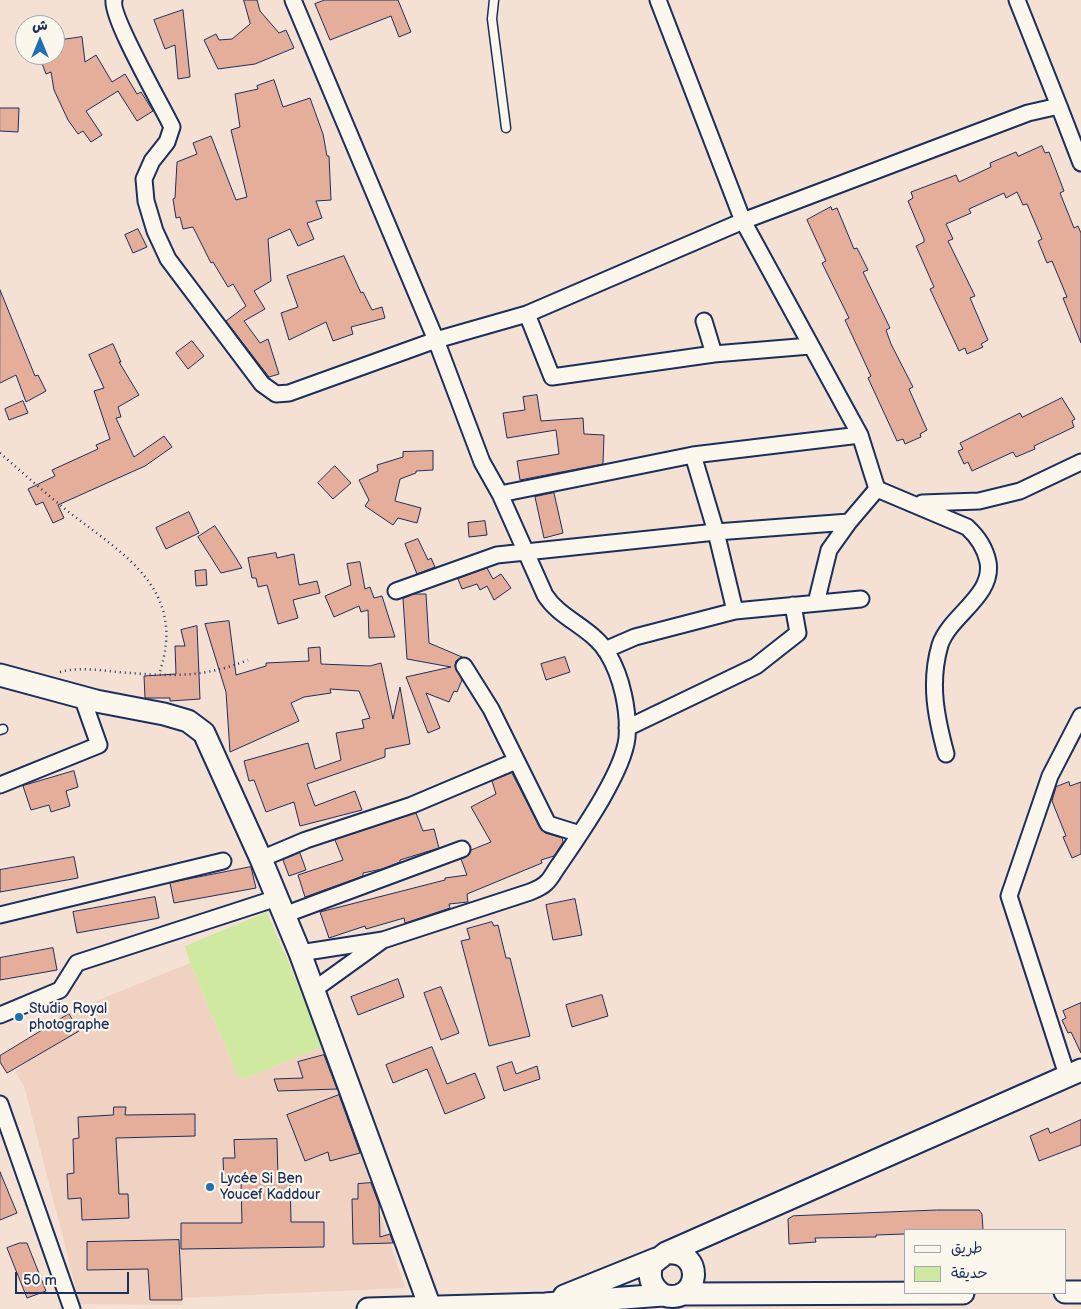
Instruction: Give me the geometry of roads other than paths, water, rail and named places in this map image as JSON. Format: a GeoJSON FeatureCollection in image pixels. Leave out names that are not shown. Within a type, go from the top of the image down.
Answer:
{"type":"FeatureCollection","features":[{"type":"Feature","properties":{"kind":"street"},"geometry":{"type":"LineString","coordinates":[[114,0],[113,4],[120,26],[172,127],[167,142],[152,161],[144,179],[146,201],[152,224],[168,259],[262,384],[276,394],[289,393],[436,340],[527,314],[743,221],[1028,113],[1059,106]]}},
{"type":"Feature","properties":{"kind":"street"},"geometry":{"type":"LineString","coordinates":[[293,0],[436,340],[482,462],[500,494],[551,604],[598,639],[605,650],[620,683],[628,718],[626,740],[614,774],[580,834],[546,883],[521,895],[383,940],[300,952]]}},
{"type":"Feature","properties":{"kind":"street"},"geometry":{"type":"LineString","coordinates":[[658,0],[743,221],[810,346],[844,402],[860,435],[877,489]]}},
{"type":"Feature","properties":{"kind":"street"},"geometry":{"type":"LineString","coordinates":[[1017,0],[1081,163]]}},
{"type":"Feature","properties":{"kind":"street"},"geometry":{"type":"LineString","coordinates":[[527,314],[552,377],[714,354],[810,346]]}},
{"type":"Feature","properties":{"kind":"street"},"geometry":{"type":"LineString","coordinates":[[704,321],[714,354]]}},
{"type":"Feature","properties":{"kind":"street"},"geometry":{"type":"LineString","coordinates":[[500,494],[693,455],[860,435]]}},
{"type":"Feature","properties":{"kind":"street"},"geometry":{"type":"LineString","coordinates":[[693,455],[716,532],[735,612]]}},
{"type":"Feature","properties":{"kind":"street"},"geometry":{"type":"LineString","coordinates":[[913,503],[979,501],[1020,491],[1081,462]]}},
{"type":"Feature","properties":{"kind":"street"},"geometry":{"type":"LineString","coordinates":[[877,489],[967,527],[978,538],[986,553],[990,572],[984,586],[950,628],[941,643],[934,669],[934,699],[946,754]]}},
{"type":"Feature","properties":{"kind":"street"},"geometry":{"type":"LineString","coordinates":[[816,603],[829,550],[849,522],[877,489]]}},
{"type":"Feature","properties":{"kind":"street"},"geometry":{"type":"LineString","coordinates":[[396,591],[497,555],[716,532],[849,522]]}},
{"type":"Feature","properties":{"kind":"street"},"geometry":{"type":"LineString","coordinates":[[605,650],[635,638],[735,612],[861,599]]}},
{"type":"Feature","properties":{"kind":"street"},"geometry":{"type":"LineString","coordinates":[[627,728],[756,666],[798,633],[793,605]]}},
{"type":"Feature","properties":{"kind":"street"},"geometry":{"type":"LineString","coordinates":[[464,666],[491,709],[548,824],[580,834]]}},
{"type":"Feature","properties":{"kind":"street"},"geometry":{"type":"LineString","coordinates":[[0,676],[188,721],[204,733],[261,859],[300,952],[430,1308]]}},
{"type":"Feature","properties":{"kind":"street"},"geometry":{"type":"LineString","coordinates":[[0,785],[99,745],[82,697]]}},
{"type":"Feature","properties":{"kind":"street"},"geometry":{"type":"LineString","coordinates":[[545,1304],[661,1256],[1074,1072],[1009,896],[1050,776],[1081,716]]}},
{"type":"Feature","properties":{"kind":"street"},"geometry":{"type":"LineString","coordinates":[[261,859],[306,840],[412,805],[516,761]]}},
{"type":"Feature","properties":{"kind":"street"},"geometry":{"type":"LineString","coordinates":[[0,1015],[60,990],[77,963],[281,907],[462,849]]}},
{"type":"Feature","properties":{"kind":"street"},"geometry":{"type":"LineString","coordinates":[[0,915],[223,861]]}},
{"type":"Feature","properties":{"kind":"street"},"geometry":{"type":"LineString","coordinates":[[314,989],[383,940]]}},
{"type":"Feature","properties":{"kind":"street"},"geometry":{"type":"LineString","coordinates":[[0,1104],[72,1309]]}},
{"type":"Feature","properties":{"kind":"street"},"geometry":{"type":"LineString","coordinates":[[681,1254],[691,1263],[694,1270],[692,1284],[672,1294],[653,1287],[650,1275],[661,1256],[681,1254]]}},
{"type":"Feature","properties":{"kind":"street"},"geometry":{"type":"LineString","coordinates":[[1066,1292],[1081,1292]]}},
{"type":"Feature","properties":{"kind":"street"},"geometry":{"type":"LineString","coordinates":[[368,1309],[545,1304],[672,1294],[904,1293]]}},
{"type":"Feature","properties":{"kind":"lane"},"geometry":{"type":"LineString","coordinates":[[494,0],[492,19],[506,128]]}},
{"type":"Feature","properties":{"kind":"place","name":"Studio Royal photographe"},"geometry":{"type":"Point","coordinates":[19,1017]}},
{"type":"Feature","properties":{"kind":"place","name":"Lycée Si Ben Youcef Kaddour"},"geometry":{"type":"Point","coordinates":[210,1187]}}]}
